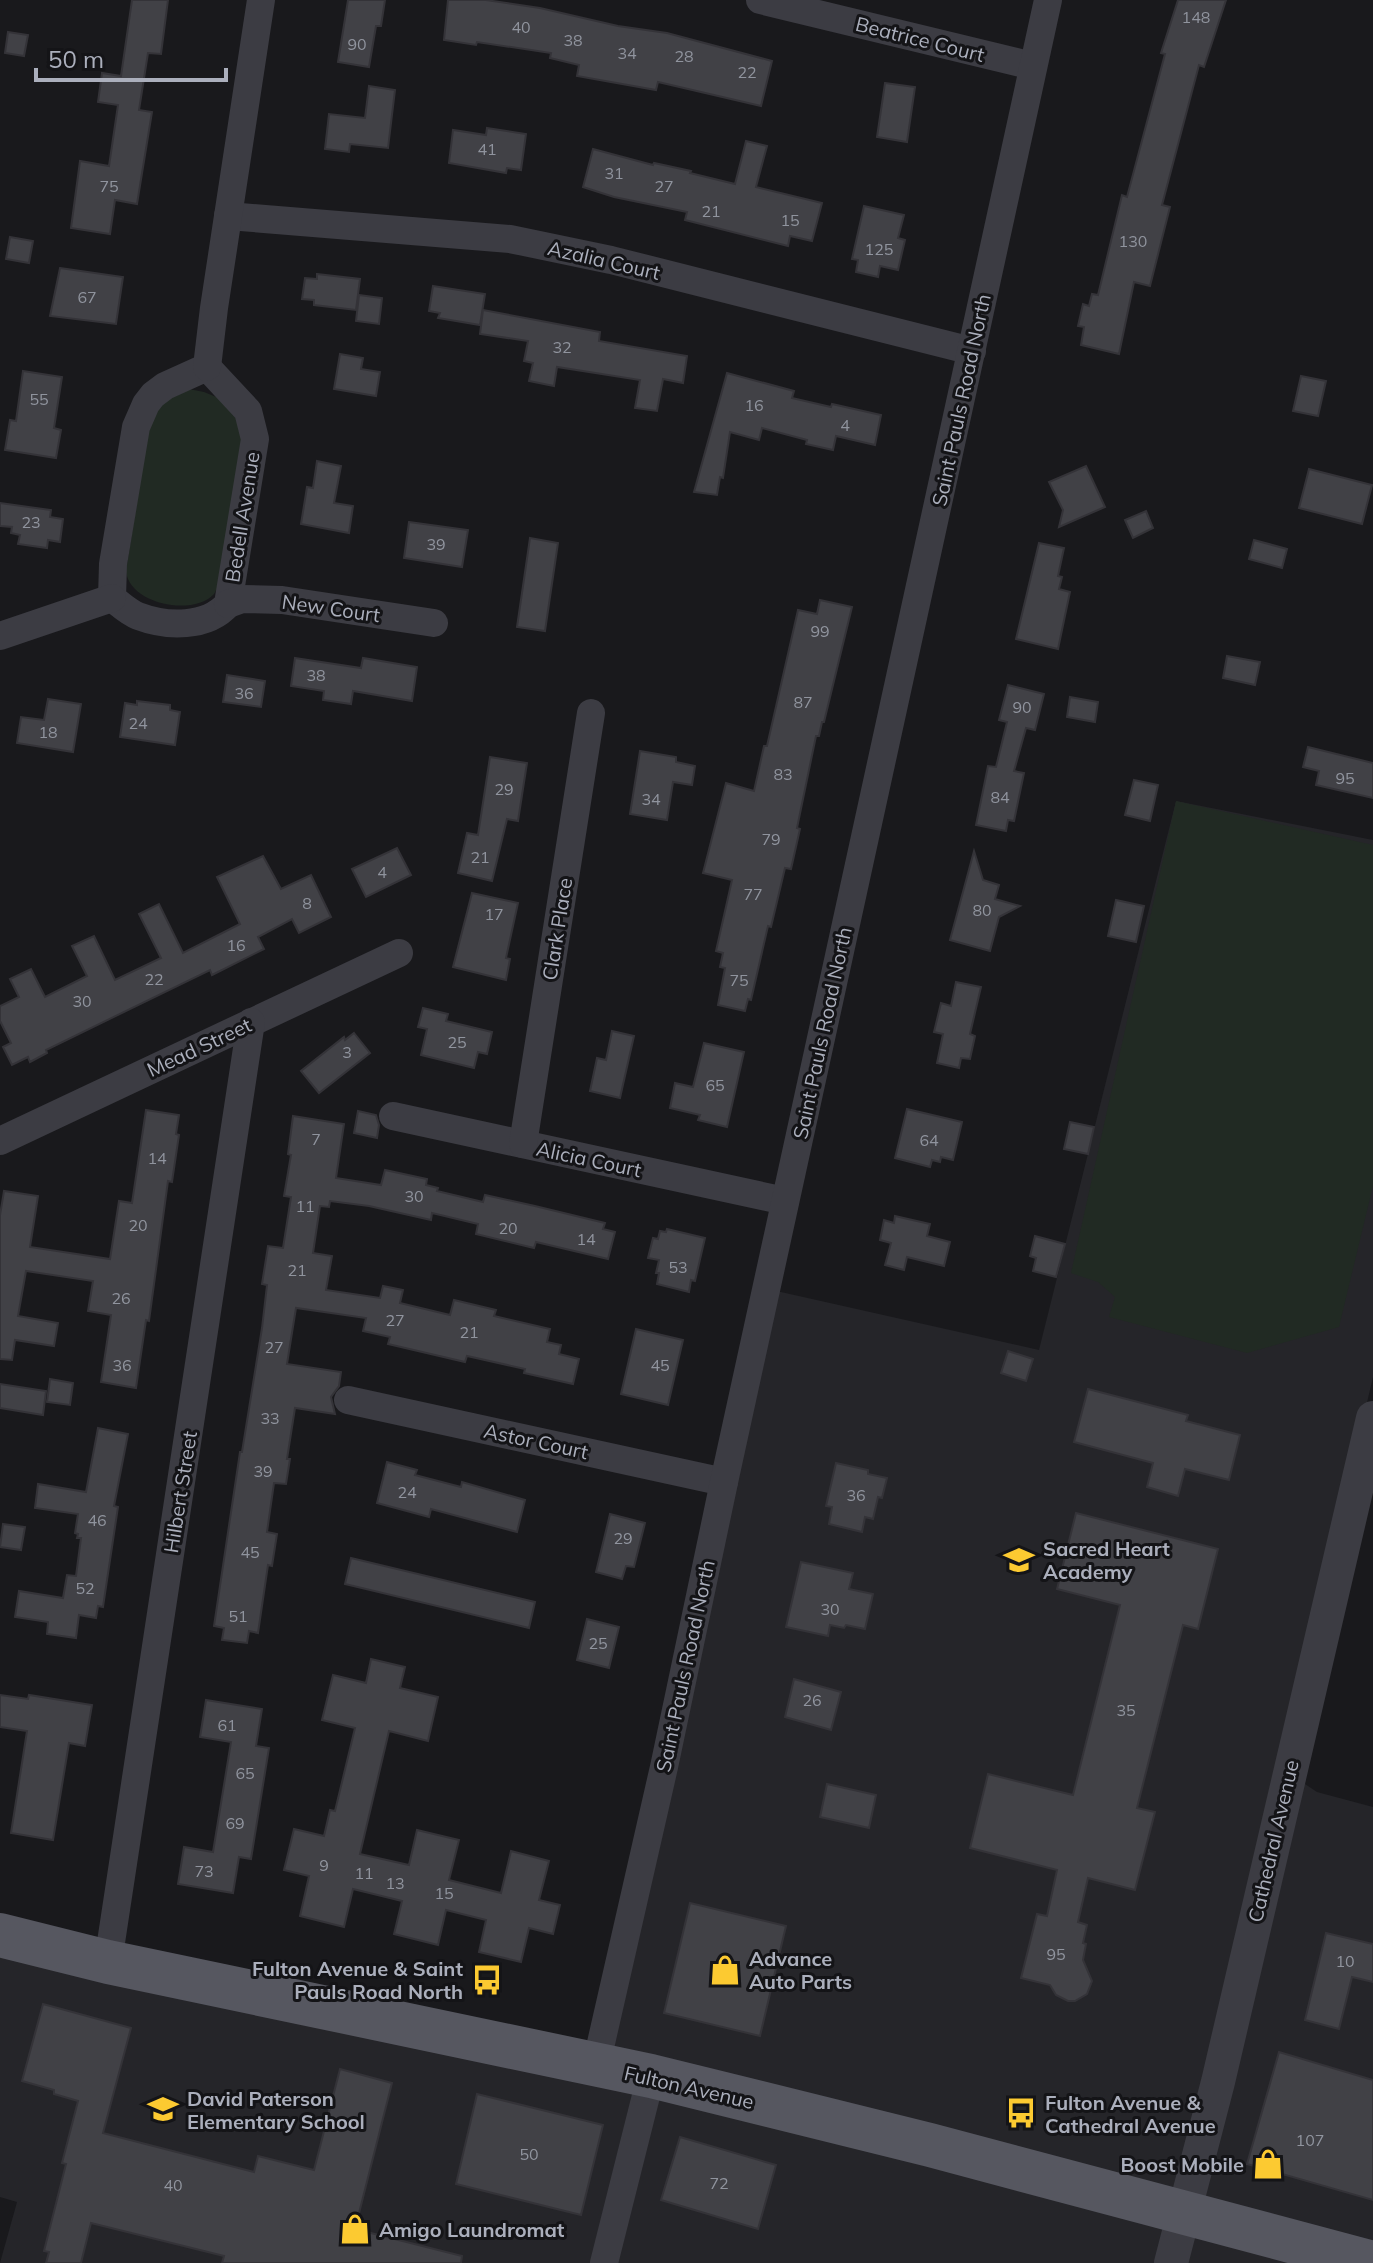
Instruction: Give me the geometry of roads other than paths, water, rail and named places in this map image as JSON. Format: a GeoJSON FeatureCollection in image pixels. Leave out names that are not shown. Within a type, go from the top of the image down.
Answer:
{"type":"FeatureCollection","features":[{"type":"Feature","properties":{"kind":"main road","name":"Fulton Avenue"},"geometry":{"type":"LineString","coordinates":[[0,1935],[108,1962],[651,2076],[915,2141],[1373,2263]]}},
{"type":"Feature","properties":{"kind":"street"},"geometry":{"type":"LineString","coordinates":[[0,636],[112,598],[113,564],[136,427],[153,395],[165,386],[207,367],[261,0]]}},
{"type":"Feature","properties":{"kind":"street","name":"Beatrice Court"},"geometry":{"type":"LineString","coordinates":[[760,0],[1033,66]]}},
{"type":"Feature","properties":{"kind":"street","name":"Saint Pauls Road North"},"geometry":{"type":"LineString","coordinates":[[596,2065],[664,1767],[1048,0]]}},
{"type":"Feature","properties":{"kind":"street","name":"Azalia Court"},"geometry":{"type":"LineString","coordinates":[[228,216],[510,239],[611,260],[972,351]]}},
{"type":"Feature","properties":{"kind":"street","name":"Bedell Avenue"},"geometry":{"type":"LineString","coordinates":[[112,598],[137,615],[159,621],[187,623],[212,617],[228,604],[255,439],[248,411],[207,367]]}},
{"type":"Feature","properties":{"kind":"street","name":"New Court"},"geometry":{"type":"LineString","coordinates":[[228,604],[242,599],[282,600],[434,623]]}},
{"type":"Feature","properties":{"kind":"street","name":"Clark Place"},"geometry":{"type":"LineString","coordinates":[[523,1144],[591,713]]}},
{"type":"Feature","properties":{"kind":"street","name":"Mead Street"},"geometry":{"type":"LineString","coordinates":[[0,1141],[399,953]]}},
{"type":"Feature","properties":{"kind":"street","name":"Hilbert Street"},"geometry":{"type":"LineString","coordinates":[[108,1962],[251,1022]]}},
{"type":"Feature","properties":{"kind":"street","name":"Alicia Court"},"geometry":{"type":"LineString","coordinates":[[393,1116],[785,1201]]}},
{"type":"Feature","properties":{"kind":"street","name":"Astor Court"},"geometry":{"type":"LineString","coordinates":[[348,1400],[724,1482]]}},
{"type":"Feature","properties":{"kind":"street","name":"Cathedral Avenue"},"geometry":{"type":"LineString","coordinates":[[1171,2263],[1218,2082],[1373,1418]]}},
{"type":"Feature","properties":{"kind":"street"},"geometry":{"type":"LineString","coordinates":[[604,2263],[651,2076]]}},
{"type":"Feature","properties":{"kind":"place","name":"Sacred Heart Academy"},"geometry":{"type":"Point","coordinates":[1019,1560]}},
{"type":"Feature","properties":{"kind":"place","name":"Advance Auto Parts"},"geometry":{"type":"Point","coordinates":[725,1970]}},
{"type":"Feature","properties":{"kind":"place","name":"Fulton Avenue & Saint Pauls Road North"},"geometry":{"type":"Point","coordinates":[487,1980]}},
{"type":"Feature","properties":{"kind":"place","name":"David Paterson Elementary School"},"geometry":{"type":"Point","coordinates":[163,2109]}},
{"type":"Feature","properties":{"kind":"place","name":"Fulton Avenue & Cathedral Avenue"},"geometry":{"type":"Point","coordinates":[1021,2113]}},
{"type":"Feature","properties":{"kind":"place","name":"Boost Mobile"},"geometry":{"type":"Point","coordinates":[1268,2164]}},
{"type":"Feature","properties":{"kind":"place","name":"Amigo Laundromat"},"geometry":{"type":"Point","coordinates":[355,2229]}}]}
